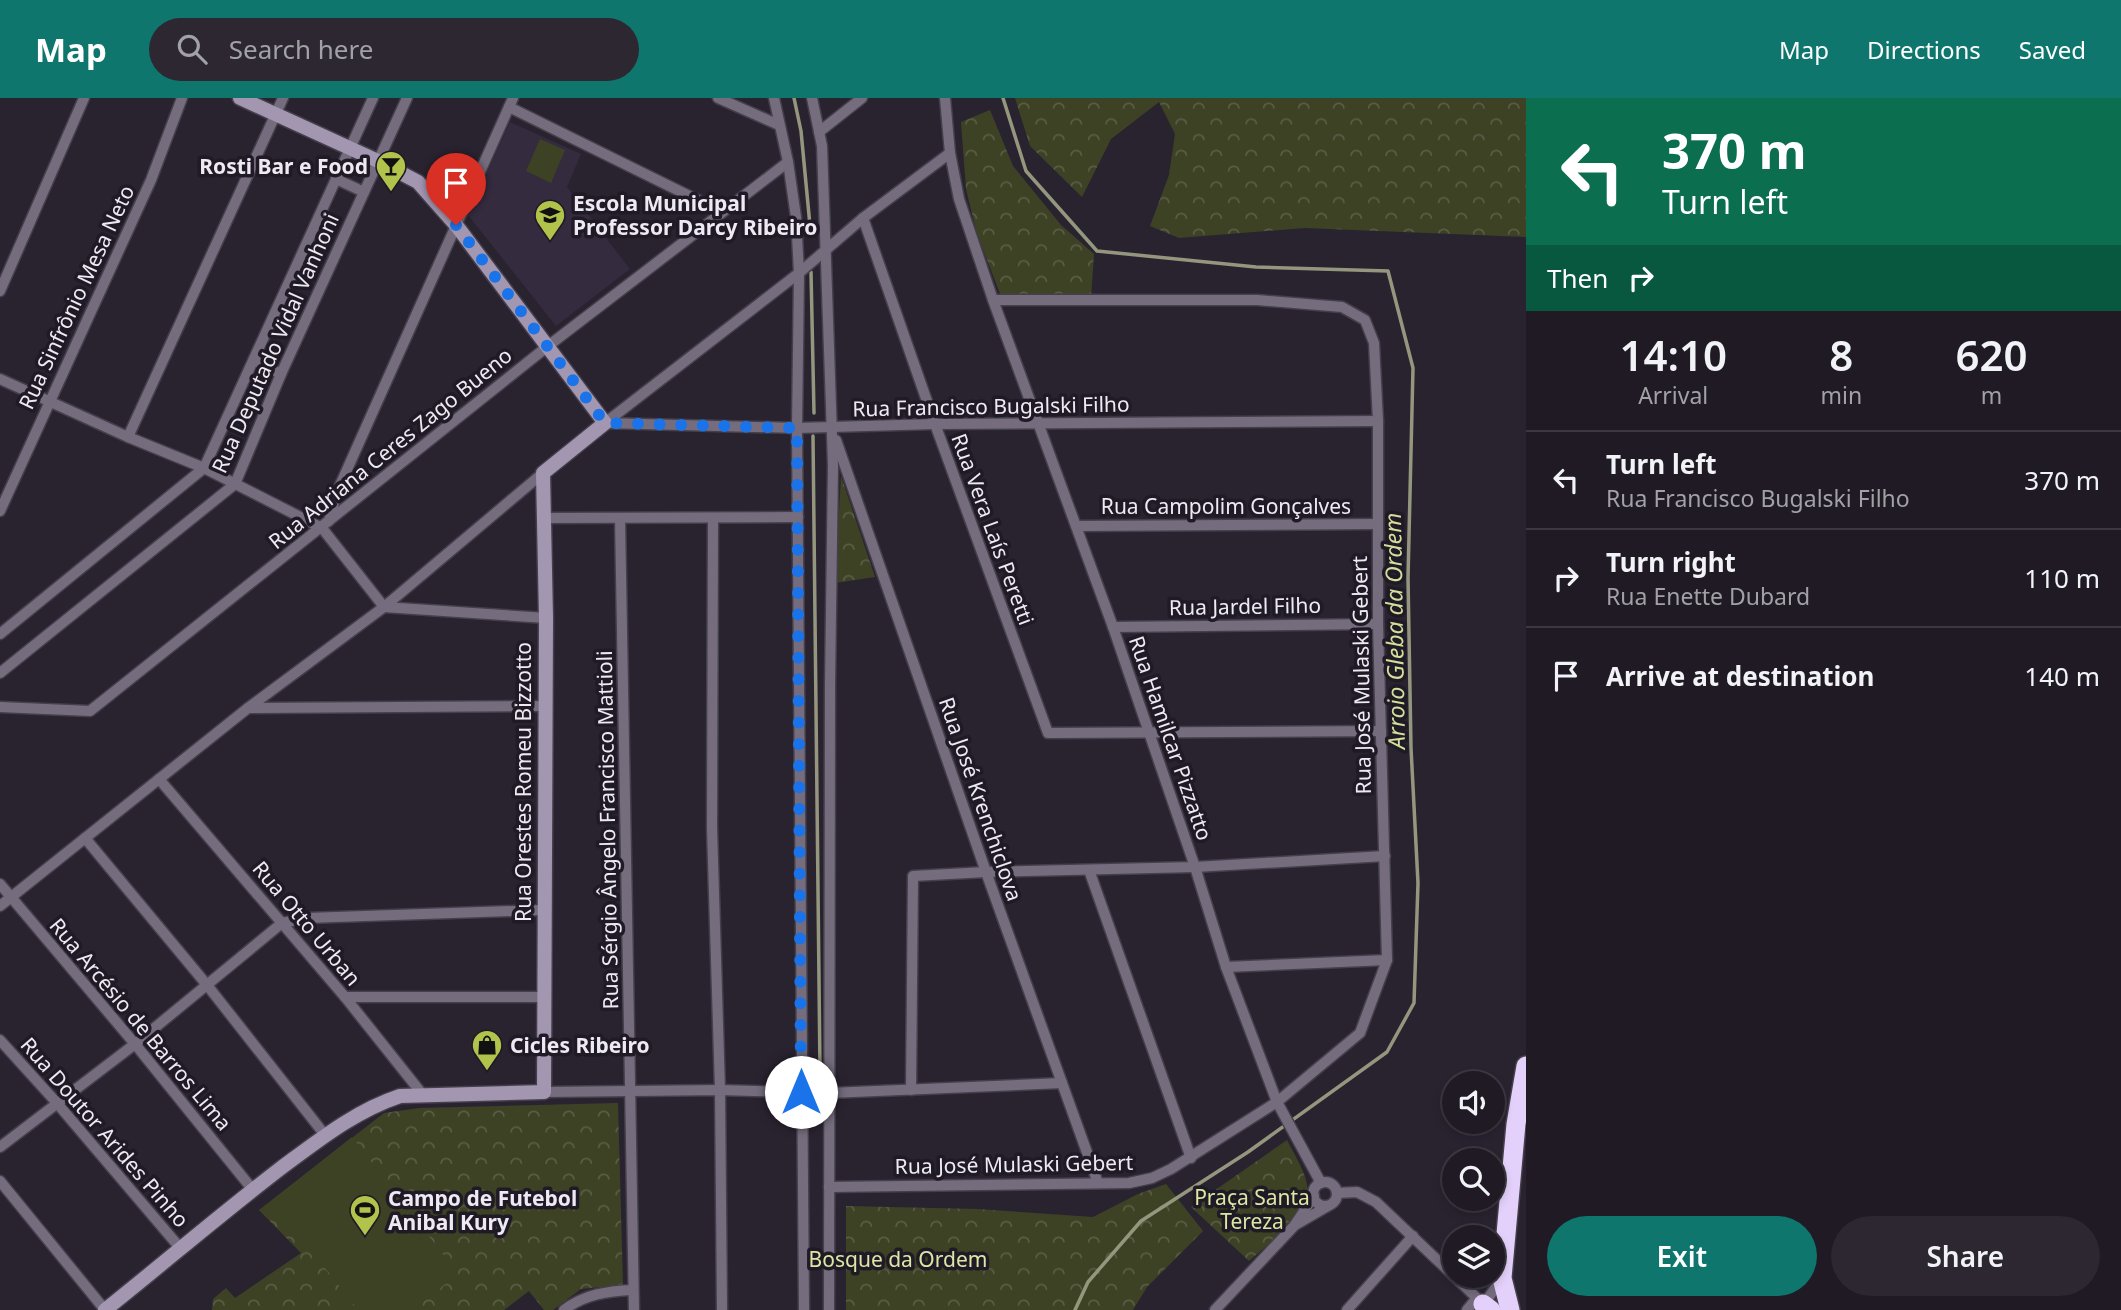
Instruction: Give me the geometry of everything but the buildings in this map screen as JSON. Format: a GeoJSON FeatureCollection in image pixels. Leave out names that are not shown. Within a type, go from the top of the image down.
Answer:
{"type":"FeatureCollection","features":[{"type":"Feature","properties":{"kind":"highway"},"geometry":{"type":"LineString","coordinates":[[1505,1245],[1516,1124],[1526,1066]]}},
{"type":"Feature","properties":{"kind":"highway"},"geometry":{"type":"LineString","coordinates":[[1504,1288],[1510,1310]]}},
{"type":"Feature","properties":{"kind":"street"},"geometry":{"type":"LineString","coordinates":[[0,291],[85,98]]}},
{"type":"Feature","properties":{"kind":"street","name":"Rua Sinfrônio Mesa Neto"},"geometry":{"type":"LineString","coordinates":[[0,510],[150,180],[182,98]]}},
{"type":"Feature","properties":{"kind":"street"},"geometry":{"type":"LineString","coordinates":[[240,98],[351,148],[418,182],[456,225],[605,423]]}},
{"type":"Feature","properties":{"kind":"street"},"geometry":{"type":"LineString","coordinates":[[128,437],[282,98]]}},
{"type":"Feature","properties":{"kind":"street","name":"Rua Deputado Vidal Vanhoni"},"geometry":{"type":"LineString","coordinates":[[0,634],[204,468],[373,98]]}},
{"type":"Feature","properties":{"kind":"street","name":"Rua Deputado Vidal Vanhoni"},"geometry":{"type":"LineString","coordinates":[[0,673],[235,484],[281,374],[407,98]]}},
{"type":"Feature","properties":{"kind":"street"},"geometry":{"type":"LineString","coordinates":[[718,98],[779,125]]}},
{"type":"Feature","properties":{"kind":"street"},"geometry":{"type":"LineString","coordinates":[[774,98],[796,217],[799,273],[797,428],[804,1310]]}},
{"type":"Feature","properties":{"kind":"street"},"geometry":{"type":"LineString","coordinates":[[812,98],[822,146],[833,465],[829,1310]]}},
{"type":"Feature","properties":{"kind":"street"},"geometry":{"type":"LineString","coordinates":[[819,132],[862,98]]}},
{"type":"Feature","properties":{"kind":"street"},"geometry":{"type":"LineString","coordinates":[[945,98],[950,153],[959,199],[993,300]]}},
{"type":"Feature","properties":{"kind":"street"},"geometry":{"type":"LineString","coordinates":[[326,524],[337,492],[511,103],[722,212]]}},
{"type":"Feature","properties":{"kind":"street"},"geometry":{"type":"LineString","coordinates":[[0,906],[248,708],[384,607],[605,423],[799,273],[863,218],[950,153]]}},
{"type":"Feature","properties":{"kind":"street","name":"Rua Adriana Ceres Zago Bueno"},"geometry":{"type":"LineString","coordinates":[[0,707],[90,711],[548,346],[788,163]]}},
{"type":"Feature","properties":{"kind":"street"},"geometry":{"type":"LineString","coordinates":[[336,179],[364,192]]}},
{"type":"Feature","properties":{"kind":"street","name":"Rua Vera Laís Peretti"},"geometry":{"type":"LineString","coordinates":[[863,218],[935,425],[1048,733],[1149,732]]}},
{"type":"Feature","properties":{"kind":"street","name":"Rua José Mulaski Gebert"},"geometry":{"type":"LineString","coordinates":[[829,1186],[1129,1183],[1152,1178],[1191,1158],[1278,1105],[1360,1033],[1387,960],[1376,524],[1378,421],[1374,343],[1364,320],[1342,307],[1257,300],[993,300]]}},
{"type":"Feature","properties":{"kind":"street","name":"Rua Hamilcar Pizzatto"},"geometry":{"type":"LineString","coordinates":[[993,300],[1113,627],[1195,867],[1226,967],[1278,1105],[1321,1184]]}},
{"type":"Feature","properties":{"kind":"street"},"geometry":{"type":"LineString","coordinates":[[254,360],[281,374]]}},
{"type":"Feature","properties":{"kind":"street"},"geometry":{"type":"LineString","coordinates":[[0,379],[326,524],[384,607]]}},
{"type":"Feature","properties":{"kind":"street","name":"Rua Francisco Bugalski Filho"},"geometry":{"type":"LineString","coordinates":[[605,423],[797,428],[1378,421]]}},
{"type":"Feature","properties":{"kind":"street","name":"Rua José Krenchiclova"},"geometry":{"type":"LineString","coordinates":[[832,427],[986,872],[1098,1183]]}},
{"type":"Feature","properties":{"kind":"street","name":"Rua Orestes Romeu Bizzotto"},"geometry":{"type":"LineString","coordinates":[[543,473],[546,618],[544,1092]]}},
{"type":"Feature","properties":{"kind":"street"},"geometry":{"type":"LineString","coordinates":[[545,518],[798,517]]}},
{"type":"Feature","properties":{"kind":"street","name":"Rua Sérgio Ângelo Francisco Mattioli"},"geometry":{"type":"LineString","coordinates":[[620,518],[634,1310]]}},
{"type":"Feature","properties":{"kind":"street"},"geometry":{"type":"LineString","coordinates":[[713,518],[712,828],[720,1090],[722,1310]]}},
{"type":"Feature","properties":{"kind":"street","name":"Rua Campolim Gonçalves"},"geometry":{"type":"LineString","coordinates":[[1076,526],[1376,524]]}},
{"type":"Feature","properties":{"kind":"street"},"geometry":{"type":"LineString","coordinates":[[384,607],[546,618]]}},
{"type":"Feature","properties":{"kind":"street","name":"Rua Jardel Filho"},"geometry":{"type":"LineString","coordinates":[[1113,627],[1378,624]]}},
{"type":"Feature","properties":{"kind":"street"},"geometry":{"type":"LineString","coordinates":[[248,708],[545,706]]}},
{"type":"Feature","properties":{"kind":"street"},"geometry":{"type":"LineString","coordinates":[[1149,732],[1381,730]]}},
{"type":"Feature","properties":{"kind":"street","name":"Rua Otto Urban"},"geometry":{"type":"LineString","coordinates":[[159,779],[345,997],[423,1095]]}},
{"type":"Feature","properties":{"kind":"street"},"geometry":{"type":"LineString","coordinates":[[85,838],[207,985],[326,1135]]}},
{"type":"Feature","properties":{"kind":"street"},"geometry":{"type":"LineString","coordinates":[[911,1090],[913,876],[1195,867],[1385,856]]}},
{"type":"Feature","properties":{"kind":"street"},"geometry":{"type":"LineString","coordinates":[[1089,870],[1191,1158]]}},
{"type":"Feature","properties":{"kind":"street","name":"Rua Arcésio de Barros Lima"},"geometry":{"type":"LineString","coordinates":[[0,884],[253,1190]]}},
{"type":"Feature","properties":{"kind":"street"},"geometry":{"type":"LineString","coordinates":[[0,1147],[135,1044],[282,923],[307,918],[543,910]]}},
{"type":"Feature","properties":{"kind":"street"},"geometry":{"type":"LineString","coordinates":[[1226,967],[1387,960]]}},
{"type":"Feature","properties":{"kind":"street"},"geometry":{"type":"LineString","coordinates":[[345,997],[543,997]]}},
{"type":"Feature","properties":{"kind":"street","name":"Rua Doutor Arides Pinho"},"geometry":{"type":"LineString","coordinates":[[0,1040],[181,1249]]}},
{"type":"Feature","properties":{"kind":"street"},"geometry":{"type":"LineString","coordinates":[[0,1181],[105,1310],[253,1190],[326,1135],[380,1102],[400,1096],[720,1090],[829,1093],[1062,1083]]}},
{"type":"Feature","properties":{"kind":"street"},"geometry":{"type":"LineString","coordinates":[[1215,1310],[1294,1226],[1314,1196],[1315,1188],[1321,1184],[1331,1184],[1337,1193],[1335,1201],[1294,1226]]}},
{"type":"Feature","properties":{"kind":"street"},"geometry":{"type":"LineString","coordinates":[[1337,1193],[1357,1192],[1367,1196],[1442,1264]]}},
{"type":"Feature","properties":{"kind":"street"},"geometry":{"type":"LineString","coordinates":[[1314,1196],[1317,1203],[1329,1206]]}},
{"type":"Feature","properties":{"kind":"street"},"geometry":{"type":"LineString","coordinates":[[1347,1310],[1413,1236]]}},
{"type":"Feature","properties":{"kind":"street"},"geometry":{"type":"LineString","coordinates":[[1464,1288],[1480,1306],[1494,1288]]}},
{"type":"Feature","properties":{"kind":"street"},"geometry":{"type":"LineString","coordinates":[[564,1310],[576,1300],[606,1292],[633,1290]]}},
{"type":"Feature","properties":{"kind":"shaded area","name":"Escola Municipal Professor Darcy Ribeiro"},"geometry":{"type":"Polygon","coordinates":[[[510,122],[581,154],[567,187],[630,269],[556,326],[468,215],[510,122]]]}},
{"type":"Feature","properties":{"kind":"green space"},"geometry":{"type":"Polygon","coordinates":[[[1015,98],[1526,98],[1526,237],[1305,228],[1179,238],[1150,226],[1169,175],[1175,134],[1159,102],[1111,139],[1082,197],[1030,146],[1015,98]]]}},
{"type":"Feature","properties":{"kind":"green space"},"geometry":{"type":"Polygon","coordinates":[[[990,110],[1013,166],[1061,225],[1094,254],[1091,297],[1001,296],[977,234],[966,189],[961,122],[990,110]]]}},
{"type":"Feature","properties":{"kind":"green space"},"geometry":{"type":"Polygon","coordinates":[[[540,139],[565,150],[551,183],[526,171],[540,139]]]}},
{"type":"Feature","properties":{"kind":"green space"},"geometry":{"type":"Polygon","coordinates":[[[841,476],[875,577],[835,583],[841,476]]]}},
{"type":"Feature","properties":{"kind":"green space"},"geometry":{"type":"Polygon","coordinates":[[[618,1103],[623,1285],[581,1289],[553,1310],[544,1310],[529,1291],[504,1310],[212,1310],[213,1299],[226,1288],[235,1298],[301,1253],[259,1210],[384,1113],[420,1108],[618,1103]]]}},
{"type":"Feature","properties":{"kind":"green space","name":"Campo de Futebol Anibal Kury"},"geometry":{"type":"Polygon","coordinates":[[[352,1137],[458,1274],[412,1310],[358,1310],[272,1200],[352,1137]]]}},
{"type":"Feature","properties":{"kind":"green space","name":"Praça Santa Tereza"},"geometry":{"type":"Polygon","coordinates":[[[1287,1140],[1304,1175],[1306,1196],[1287,1227],[1249,1261],[1191,1207],[1287,1140]]]}},
{"type":"Feature","properties":{"kind":"green space","name":"Bosque da Ordem"},"geometry":{"type":"Polygon","coordinates":[[[1166,1184],[1203,1231],[1147,1287],[1133,1310],[846,1310],[846,1206],[977,1209],[1093,1217],[1138,1194],[1166,1184]]]}},
{"type":"Feature","properties":{"kind":"waterway"},"geometry":{"type":"LineString","coordinates":[[794,98],[801,131],[811,236]]}},
{"type":"Feature","properties":{"kind":"waterway","name":"Arroio Gleba da Ordem"},"geometry":{"type":"LineString","coordinates":[[1003,98],[1026,171],[1097,251],[1256,267],[1388,271],[1413,368],[1408,578],[1411,748],[1418,883],[1414,1003],[1387,1052],[1248,1152],[1141,1221],[1088,1282],[1075,1310]]}},
{"type":"Feature","properties":{"kind":"waterway"},"geometry":{"type":"LineString","coordinates":[[811,272],[814,413]]}},
{"type":"Feature","properties":{"kind":"waterway"},"geometry":{"type":"LineString","coordinates":[[813,436],[820,1071]]}},
{"type":"Feature","properties":{"kind":"place","name":"Rosti Bar e Food"},"geometry":{"type":"Point","coordinates":[391,193]}},
{"type":"Feature","properties":{"kind":"place","name":"Escola Municipal Professor Darcy Ribeiro"},"geometry":{"type":"Point","coordinates":[550,242]}},
{"type":"Feature","properties":{"kind":"place","name":"Cicles Ribeiro"},"geometry":{"type":"Point","coordinates":[487,1072]}},
{"type":"Feature","properties":{"kind":"place","name":"Campo de Futebol Anibal Kury"},"geometry":{"type":"Point","coordinates":[365,1237]}},
{"type":"Feature","properties":{"kind":"route"},"geometry":{"type":"LineString","coordinates":[[456,225],[605,423],[797,428],[801,1092]]}}]}
